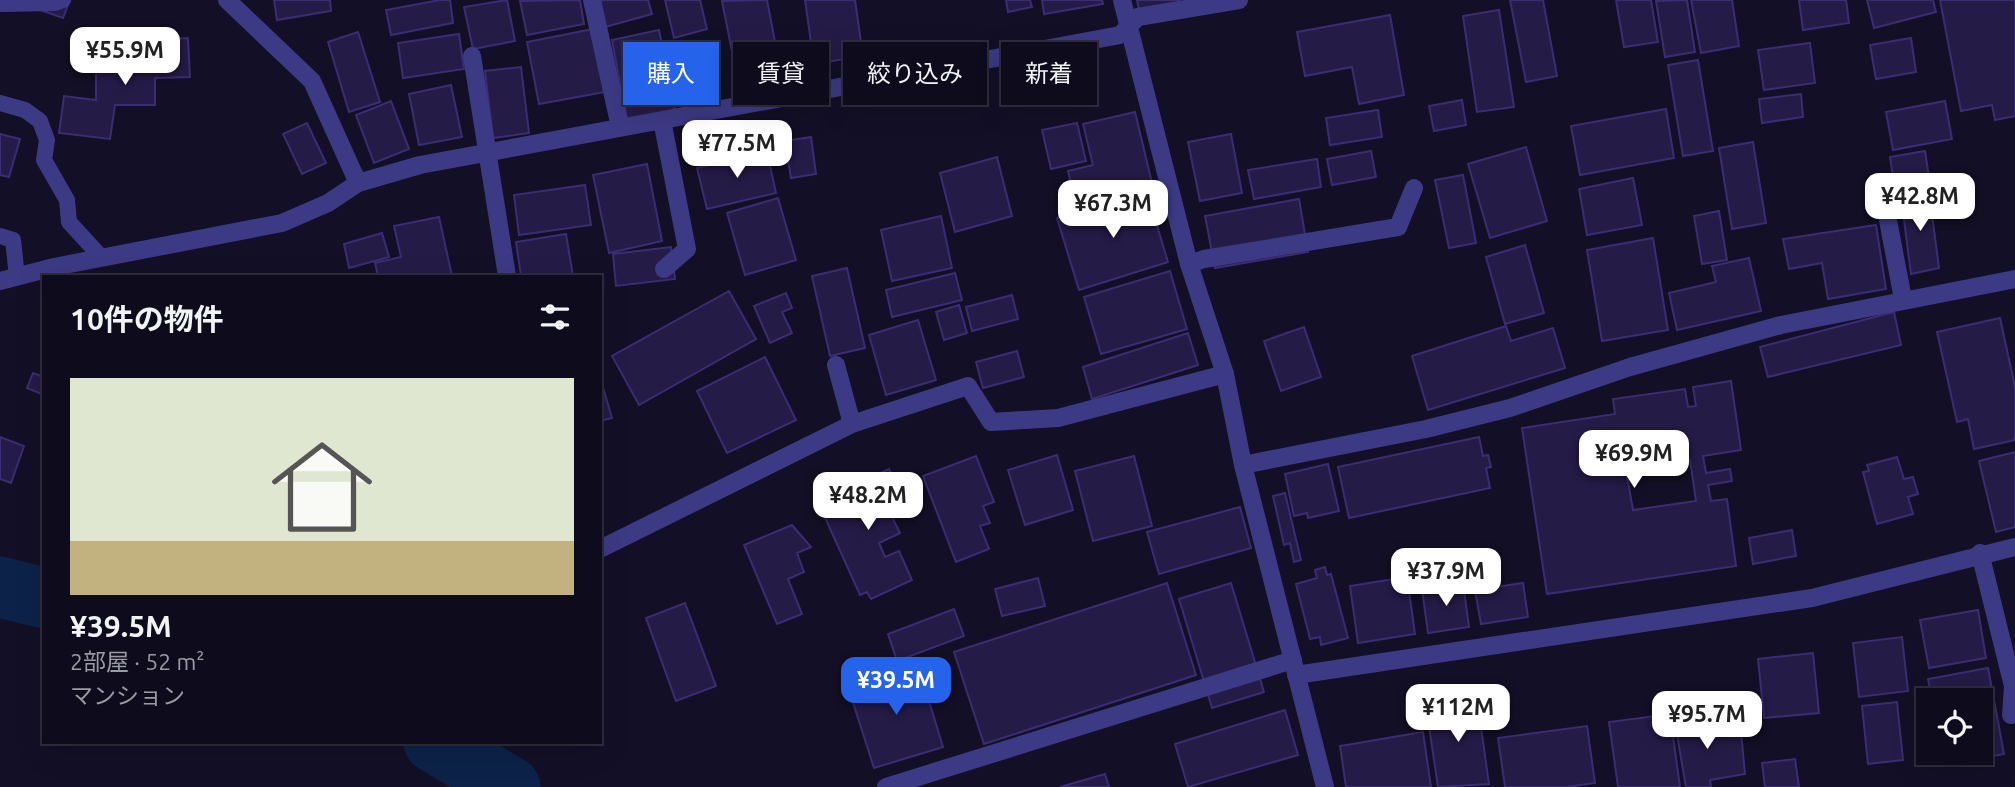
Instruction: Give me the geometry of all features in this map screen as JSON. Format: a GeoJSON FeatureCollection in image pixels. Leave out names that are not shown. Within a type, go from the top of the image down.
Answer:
{"type":"FeatureCollection","features":[{"type":"Feature","properties":{"kind":"street"},"geometry":{"type":"LineString","coordinates":[[227,0],[312,80],[358,183]]}},
{"type":"Feature","properties":{"kind":"street"},"geometry":{"type":"LineString","coordinates":[[592,0],[620,128]]}},
{"type":"Feature","properties":{"kind":"street"},"geometry":{"type":"LineString","coordinates":[[1122,0],[1189,264],[1225,374],[1243,465],[1295,667],[1321,786]]}},
{"type":"Feature","properties":{"kind":"street"},"geometry":{"type":"LineString","coordinates":[[8,279],[282,223],[328,203],[358,183],[420,165],[1120,35],[1138,17],[1239,0]]}},
{"type":"Feature","properties":{"kind":"street"},"geometry":{"type":"LineString","coordinates":[[472,55],[507,275]]}},
{"type":"Feature","properties":{"kind":"street"},"geometry":{"type":"LineString","coordinates":[[662,120],[687,249],[664,269]]}},
{"type":"Feature","properties":{"kind":"street"},"geometry":{"type":"LineString","coordinates":[[1189,264],[1204,259],[1398,227],[1414,188]]}},
{"type":"Feature","properties":{"kind":"street"},"geometry":{"type":"LineString","coordinates":[[1887,215],[1897,300]]}},
{"type":"Feature","properties":{"kind":"street"},"geometry":{"type":"LineString","coordinates":[[1243,465],[1426,429],[1510,408],[1630,367],[1781,325],[1897,300],[2015,279]]}},
{"type":"Feature","properties":{"kind":"street"},"geometry":{"type":"LineString","coordinates":[[836,365],[852,424]]}},
{"type":"Feature","properties":{"kind":"street"},"geometry":{"type":"LineString","coordinates":[[602,548],[852,424],[968,386],[991,422],[1058,418],[1225,374]]}},
{"type":"Feature","properties":{"kind":"street"},"geometry":{"type":"LineString","coordinates":[[886,787],[1295,667],[1812,598],[1980,553],[2015,547]]}},
{"type":"Feature","properties":{"kind":"street"},"geometry":{"type":"LineString","coordinates":[[1980,553],[2013,685],[2011,715]]}},
{"type":"Feature","properties":{"kind":"lane"},"geometry":{"type":"LineString","coordinates":[[0,4],[55,3],[63,0]]}},
{"type":"Feature","properties":{"kind":"lane"},"geometry":{"type":"LineString","coordinates":[[0,103],[25,110],[40,121],[47,140],[44,160],[67,200],[69,222],[102,258]]}},
{"type":"Feature","properties":{"kind":"lane"},"geometry":{"type":"LineString","coordinates":[[0,236],[13,240],[8,279]]}},
{"type":"Feature","properties":{"kind":"building"},"geometry":{"type":"Polygon","coordinates":[[[70,0],[63,18],[26,5],[70,0]]]}},
{"type":"Feature","properties":{"kind":"building"},"geometry":{"type":"Polygon","coordinates":[[[274,0],[330,0],[331,11],[277,20],[274,0]]]}},
{"type":"Feature","properties":{"kind":"building"},"geometry":{"type":"Polygon","coordinates":[[[450,0],[453,23],[391,35],[386,10],[450,0]]]}},
{"type":"Feature","properties":{"kind":"building"},"geometry":{"type":"Polygon","coordinates":[[[507,0],[515,41],[473,49],[464,7],[507,0]]]}},
{"type":"Feature","properties":{"kind":"building"},"geometry":{"type":"Polygon","coordinates":[[[580,0],[584,24],[527,35],[520,1],[580,0]]]}},
{"type":"Feature","properties":{"kind":"building"},"geometry":{"type":"Polygon","coordinates":[[[598,0],[648,0],[652,14],[605,27],[598,0]]]}},
{"type":"Feature","properties":{"kind":"building"},"geometry":{"type":"Polygon","coordinates":[[[665,0],[700,0],[707,29],[674,38],[665,0]]]}},
{"type":"Feature","properties":{"kind":"building"},"geometry":{"type":"Polygon","coordinates":[[[767,0],[775,42],[733,42],[733,57],[722,1],[767,0]]]}},
{"type":"Feature","properties":{"kind":"building"},"geometry":{"type":"Polygon","coordinates":[[[805,0],[855,0],[861,42],[843,42],[843,59],[829,62],[829,42],[811,42],[805,0]]]}},
{"type":"Feature","properties":{"kind":"building"},"geometry":{"type":"Polygon","coordinates":[[[1006,0],[1030,0],[1032,7],[1008,12],[1006,0]]]}},
{"type":"Feature","properties":{"kind":"building"},"geometry":{"type":"Polygon","coordinates":[[[1042,0],[1102,0],[1103,4],[1044,14],[1042,0]]]}},
{"type":"Feature","properties":{"kind":"building"},"geometry":{"type":"Polygon","coordinates":[[[1137,0],[1180,0],[1180,2],[1139,10],[1137,0]]]}},
{"type":"Feature","properties":{"kind":"building"},"geometry":{"type":"Polygon","coordinates":[[[1510,0],[1543,0],[1557,76],[1526,82],[1510,0]]]}},
{"type":"Feature","properties":{"kind":"building"},"geometry":{"type":"Polygon","coordinates":[[[1616,0],[1651,0],[1658,42],[1624,47],[1616,0]]]}},
{"type":"Feature","properties":{"kind":"building"},"geometry":{"type":"Polygon","coordinates":[[[1687,0],[1695,52],[1665,57],[1656,1],[1687,0]]]}},
{"type":"Feature","properties":{"kind":"building"},"geometry":{"type":"Polygon","coordinates":[[[1691,0],[1732,0],[1739,46],[1701,53],[1691,0]]]}},
{"type":"Feature","properties":{"kind":"building"},"geometry":{"type":"Polygon","coordinates":[[[1799,0],[1846,0],[1849,23],[1803,30],[1799,0]]]}},
{"type":"Feature","properties":{"kind":"building"},"geometry":{"type":"Polygon","coordinates":[[[1867,0],[1933,0],[1936,12],[1874,28],[1867,0]]]}},
{"type":"Feature","properties":{"kind":"building"},"geometry":{"type":"Polygon","coordinates":[[[1940,0],[2015,0],[2015,116],[1995,120],[1992,105],[1961,111],[1940,0]]]}},
{"type":"Feature","properties":{"kind":"building"},"geometry":{"type":"Polygon","coordinates":[[[1499,10],[1514,107],[1477,112],[1463,16],[1499,10]]]}},
{"type":"Feature","properties":{"kind":"building"},"geometry":{"type":"Polygon","coordinates":[[[1390,15],[1404,95],[1359,104],[1352,67],[1305,76],[1297,32],[1390,15]]]}},
{"type":"Feature","properties":{"kind":"building"},"geometry":{"type":"Polygon","coordinates":[[[593,29],[605,92],[539,104],[527,42],[593,29]]]}},
{"type":"Feature","properties":{"kind":"building"},"geometry":{"type":"Polygon","coordinates":[[[659,30],[661,42],[623,42],[623,99],[612,40],[659,30]]]}},
{"type":"Feature","properties":{"kind":"building"},"geometry":{"type":"Polygon","coordinates":[[[358,32],[380,102],[349,112],[328,42],[358,32]]]}},
{"type":"Feature","properties":{"kind":"building"},"geometry":{"type":"Polygon","coordinates":[[[459,34],[464,69],[403,78],[398,43],[459,34]]]}},
{"type":"Feature","properties":{"kind":"building"},"geometry":{"type":"Polygon","coordinates":[[[188,38],[190,77],[155,78],[155,105],[115,105],[110,139],[59,133],[64,96],[96,100],[96,64],[141,64],[140,40],[188,38]]]}},
{"type":"Feature","properties":{"kind":"building"},"geometry":{"type":"Polygon","coordinates":[[[1911,38],[1916,72],[1876,79],[1870,45],[1911,38]]]}},
{"type":"Feature","properties":{"kind":"building"},"geometry":{"type":"Polygon","coordinates":[[[1810,43],[1815,83],[1764,90],[1758,50],[1810,43]]]}},
{"type":"Feature","properties":{"kind":"building"},"geometry":{"type":"Polygon","coordinates":[[[1698,60],[1713,151],[1683,156],[1668,65],[1698,60]]]}},
{"type":"Feature","properties":{"kind":"building"},"geometry":{"type":"Polygon","coordinates":[[[521,67],[529,133],[493,138],[485,71],[521,67]]]}},
{"type":"Feature","properties":{"kind":"building"},"geometry":{"type":"Polygon","coordinates":[[[451,85],[462,137],[419,145],[409,94],[451,85]]]}},
{"type":"Feature","properties":{"kind":"building"},"geometry":{"type":"Polygon","coordinates":[[[1801,94],[1803,117],[1762,123],[1759,99],[1801,94]]]}},
{"type":"Feature","properties":{"kind":"building"},"geometry":{"type":"Polygon","coordinates":[[[1462,100],[1466,125],[1434,131],[1429,106],[1462,100]]]}},
{"type":"Feature","properties":{"kind":"building"},"geometry":{"type":"Polygon","coordinates":[[[391,101],[409,149],[374,163],[356,115],[391,101]]]}},
{"type":"Feature","properties":{"kind":"building"},"geometry":{"type":"Polygon","coordinates":[[[1945,101],[1952,139],[1893,150],[1886,112],[1945,101]]]}},
{"type":"Feature","properties":{"kind":"building"},"geometry":{"type":"Polygon","coordinates":[[[624,105],[674,105],[675,110],[627,120],[624,105]]]}},
{"type":"Feature","properties":{"kind":"building"},"geometry":{"type":"Polygon","coordinates":[[[1666,109],[1674,158],[1580,175],[1571,126],[1666,109]]]}},
{"type":"Feature","properties":{"kind":"building"},"geometry":{"type":"Polygon","coordinates":[[[1378,110],[1382,137],[1330,145],[1326,118],[1378,110]]]}},
{"type":"Feature","properties":{"kind":"building"},"geometry":{"type":"Polygon","coordinates":[[[1135,112],[1152,183],[1075,201],[1068,171],[1093,165],[1083,124],[1135,112]]]}},
{"type":"Feature","properties":{"kind":"building"},"geometry":{"type":"Polygon","coordinates":[[[307,123],[326,163],[302,174],[283,134],[307,123]]]}},
{"type":"Feature","properties":{"kind":"building"},"geometry":{"type":"Polygon","coordinates":[[[1077,123],[1086,161],[1051,169],[1042,130],[1077,123]]]}},
{"type":"Feature","properties":{"kind":"building"},"geometry":{"type":"Polygon","coordinates":[[[0,134],[20,139],[9,177],[0,175],[0,134]]]}},
{"type":"Feature","properties":{"kind":"building"},"geometry":{"type":"Polygon","coordinates":[[[1231,134],[1242,193],[1200,201],[1188,142],[1231,134]]]}},
{"type":"Feature","properties":{"kind":"building"},"geometry":{"type":"Polygon","coordinates":[[[811,137],[816,174],[791,178],[785,141],[811,137]]]}},
{"type":"Feature","properties":{"kind":"building"},"geometry":{"type":"Polygon","coordinates":[[[1753,142],[1766,223],[1732,229],[1719,148],[1753,142]]]}},
{"type":"Feature","properties":{"kind":"building"},"geometry":{"type":"Polygon","coordinates":[[[1526,147],[1547,221],[1490,238],[1468,164],[1526,147]]]}},
{"type":"Feature","properties":{"kind":"building"},"geometry":{"type":"Polygon","coordinates":[[[1371,151],[1376,177],[1332,185],[1327,159],[1371,151]]]}},
{"type":"Feature","properties":{"kind":"building"},"geometry":{"type":"Polygon","coordinates":[[[1925,151],[1930,184],[1895,190],[1890,157],[1925,151]]]}},
{"type":"Feature","properties":{"kind":"building"},"geometry":{"type":"Polygon","coordinates":[[[767,152],[776,193],[707,209],[697,168],[767,152]]]}},
{"type":"Feature","properties":{"kind":"building"},"geometry":{"type":"Polygon","coordinates":[[[997,157],[1012,216],[955,232],[940,173],[997,157]]]}},
{"type":"Feature","properties":{"kind":"building"},"geometry":{"type":"Polygon","coordinates":[[[1317,159],[1321,187],[1254,199],[1248,170],[1317,159]]]}},
{"type":"Feature","properties":{"kind":"building"},"geometry":{"type":"Polygon","coordinates":[[[647,164],[662,241],[609,253],[593,175],[647,164]]]}},
{"type":"Feature","properties":{"kind":"building"},"geometry":{"type":"Polygon","coordinates":[[[1463,175],[1476,243],[1449,248],[1435,180],[1463,175]]]}},
{"type":"Feature","properties":{"kind":"building"},"geometry":{"type":"Polygon","coordinates":[[[1633,178],[1642,225],[1587,235],[1579,189],[1633,178]]]}},
{"type":"Feature","properties":{"kind":"building"},"geometry":{"type":"Polygon","coordinates":[[[585,185],[591,225],[519,235],[514,195],[585,185]]]}},
{"type":"Feature","properties":{"kind":"building"},"geometry":{"type":"Polygon","coordinates":[[[1146,189],[1168,262],[1079,290],[1057,218],[1146,189]]]}},
{"type":"Feature","properties":{"kind":"building"},"geometry":{"type":"Polygon","coordinates":[[[1929,192],[1939,268],[1911,274],[1901,197],[1929,192]]]}},
{"type":"Feature","properties":{"kind":"building"},"geometry":{"type":"Polygon","coordinates":[[[778,198],[796,260],[745,275],[727,213],[778,198]]]}},
{"type":"Feature","properties":{"kind":"building"},"geometry":{"type":"Polygon","coordinates":[[[1299,199],[1308,252],[1215,268],[1205,216],[1299,199]]]}},
{"type":"Feature","properties":{"kind":"building"},"geometry":{"type":"Polygon","coordinates":[[[1719,211],[1727,260],[1702,264],[1694,216],[1719,211]]]}},
{"type":"Feature","properties":{"kind":"building"},"geometry":{"type":"Polygon","coordinates":[[[941,216],[952,268],[892,281],[881,230],[941,216]]]}},
{"type":"Feature","properties":{"kind":"building"},"geometry":{"type":"Polygon","coordinates":[[[439,217],[452,275],[378,275],[375,263],[401,257],[394,226],[439,217]]]}},
{"type":"Feature","properties":{"kind":"building"},"geometry":{"type":"Polygon","coordinates":[[[1876,225],[1886,289],[1828,299],[1822,263],[1789,269],[1783,239],[1876,225]]]}},
{"type":"Feature","properties":{"kind":"building"},"geometry":{"type":"Polygon","coordinates":[[[382,233],[389,257],[349,268],[344,244],[382,233]]]}},
{"type":"Feature","properties":{"kind":"building"},"geometry":{"type":"Polygon","coordinates":[[[566,234],[573,275],[521,275],[516,242],[566,234]]]}},
{"type":"Feature","properties":{"kind":"building"},"geometry":{"type":"Polygon","coordinates":[[[1653,238],[1668,330],[1602,341],[1587,250],[1653,238]]]}},
{"type":"Feature","properties":{"kind":"building"},"geometry":{"type":"Polygon","coordinates":[[[1525,245],[1544,313],[1505,324],[1486,257],[1525,245]]]}},
{"type":"Feature","properties":{"kind":"building"},"geometry":{"type":"Polygon","coordinates":[[[671,247],[675,279],[616,286],[613,254],[671,247]]]}},
{"type":"Feature","properties":{"kind":"building"},"geometry":{"type":"Polygon","coordinates":[[[1749,258],[1761,311],[1677,330],[1669,293],[1716,282],[1712,266],[1749,258]]]}},
{"type":"Feature","properties":{"kind":"building"},"geometry":{"type":"Polygon","coordinates":[[[847,268],[865,348],[830,356],[812,276],[847,268]]]}},
{"type":"Feature","properties":{"kind":"building"},"geometry":{"type":"Polygon","coordinates":[[[1170,271],[1187,329],[1101,354],[1084,297],[1170,271]]]}},
{"type":"Feature","properties":{"kind":"building"},"geometry":{"type":"Polygon","coordinates":[[[955,273],[962,300],[892,317],[886,290],[955,273]]]}},
{"type":"Feature","properties":{"kind":"building"},"geometry":{"type":"Polygon","coordinates":[[[729,291],[756,339],[639,405],[612,356],[729,291]]]}},
{"type":"Feature","properties":{"kind":"building"},"geometry":{"type":"Polygon","coordinates":[[[786,293],[792,308],[782,312],[792,333],[770,343],[754,306],[786,293]]]}},
{"type":"Feature","properties":{"kind":"building"},"geometry":{"type":"Polygon","coordinates":[[[1012,295],[1018,319],[972,331],[966,307],[1012,295]]]}},
{"type":"Feature","properties":{"kind":"building"},"geometry":{"type":"Polygon","coordinates":[[[959,305],[967,333],[944,340],[936,312],[959,305]]]}},
{"type":"Feature","properties":{"kind":"building"},"geometry":{"type":"Polygon","coordinates":[[[1894,312],[1901,345],[1768,377],[1760,347],[1894,312]]]}},
{"type":"Feature","properties":{"kind":"building"},"geometry":{"type":"Polygon","coordinates":[[[2000,318],[2015,387],[2015,440],[1974,449],[1968,419],[1957,422],[1937,332],[2000,318]]]}},
{"type":"Feature","properties":{"kind":"building"},"geometry":{"type":"Polygon","coordinates":[[[918,320],[936,380],[886,395],[869,335],[918,320]]]}},
{"type":"Feature","properties":{"kind":"building"},"geometry":{"type":"Polygon","coordinates":[[[1506,326],[1511,341],[1553,328],[1565,368],[1428,410],[1412,356],[1506,326]]]}},
{"type":"Feature","properties":{"kind":"building"},"geometry":{"type":"Polygon","coordinates":[[[1304,327],[1321,377],[1281,391],[1264,341],[1304,327]]]}},
{"type":"Feature","properties":{"kind":"building"},"geometry":{"type":"Polygon","coordinates":[[[1188,333],[1198,365],[1092,399],[1083,367],[1188,333]]]}},
{"type":"Feature","properties":{"kind":"building"},"geometry":{"type":"Polygon","coordinates":[[[1017,351],[1024,377],[983,388],[976,362],[1017,351]]]}},
{"type":"Feature","properties":{"kind":"building"},"geometry":{"type":"Polygon","coordinates":[[[765,357],[796,420],[727,453],[697,391],[765,357]]]}},
{"type":"Feature","properties":{"kind":"building"},"geometry":{"type":"Polygon","coordinates":[[[33,373],[42,376],[42,394],[27,388],[33,373]]]}},
{"type":"Feature","properties":{"kind":"building"},"geometry":{"type":"Polygon","coordinates":[[[1731,381],[1741,450],[1703,456],[1706,473],[1730,469],[1732,481],[1708,485],[1711,501],[1727,499],[1736,566],[1547,594],[1522,428],[1615,414],[1613,399],[1685,389],[1688,407],[1696,406],[1693,387],[1731,381]],[[1690,460],[1626,470],[1633,510],[1696,501],[1690,460]]]}},
{"type":"Feature","properties":{"kind":"building"},"geometry":{"type":"Polygon","coordinates":[[[602,384],[612,418],[602,420],[602,384]]]}},
{"type":"Feature","properties":{"kind":"building"},"geometry":{"type":"Polygon","coordinates":[[[0,437],[24,446],[11,483],[0,479],[0,437]]]}},
{"type":"Feature","properties":{"kind":"building"},"geometry":{"type":"Polygon","coordinates":[[[1479,437],[1483,456],[1488,455],[1491,467],[1486,468],[1490,488],[1349,518],[1338,467],[1479,437]]]}},
{"type":"Feature","properties":{"kind":"building"},"geometry":{"type":"Polygon","coordinates":[[[2015,452],[2015,527],[1996,532],[1979,461],[2015,452]]]}},
{"type":"Feature","properties":{"kind":"building"},"geometry":{"type":"Polygon","coordinates":[[[1057,455],[1073,510],[1025,525],[1008,470],[1057,455]]]}},
{"type":"Feature","properties":{"kind":"building"},"geometry":{"type":"Polygon","coordinates":[[[976,456],[994,502],[983,506],[990,523],[980,526],[989,549],[956,562],[923,476],[976,456]]]}},
{"type":"Feature","properties":{"kind":"building"},"geometry":{"type":"Polygon","coordinates":[[[1134,456],[1152,526],[1093,541],[1075,471],[1134,456]]]}},
{"type":"Feature","properties":{"kind":"building"},"geometry":{"type":"Polygon","coordinates":[[[1897,457],[1904,479],[1913,477],[1918,494],[1908,497],[1913,514],[1877,524],[1863,472],[1869,471],[1867,465],[1897,457]]]}},
{"type":"Feature","properties":{"kind":"building"},"geometry":{"type":"Polygon","coordinates":[[[1328,464],[1339,511],[1308,518],[1307,513],[1294,516],[1285,474],[1328,464]]]}},
{"type":"Feature","properties":{"kind":"building"},"geometry":{"type":"Polygon","coordinates":[[[889,469],[908,510],[892,517],[900,533],[879,543],[885,557],[899,551],[912,580],[871,599],[867,592],[860,595],[818,502],[889,469]]]}},
{"type":"Feature","properties":{"kind":"building"},"geometry":{"type":"Polygon","coordinates":[[[1285,493],[1301,560],[1294,562],[1290,543],[1284,545],[1273,496],[1285,493]]]}},
{"type":"Feature","properties":{"kind":"building"},"geometry":{"type":"Polygon","coordinates":[[[1240,507],[1251,548],[1159,574],[1147,532],[1240,507]]]}},
{"type":"Feature","properties":{"kind":"building"},"geometry":{"type":"Polygon","coordinates":[[[792,525],[811,547],[797,553],[804,572],[788,579],[802,614],[777,624],[744,545],[792,525]]]}},
{"type":"Feature","properties":{"kind":"building"},"geometry":{"type":"Polygon","coordinates":[[[1792,530],[1796,556],[1753,564],[1749,538],[1792,530]]]}},
{"type":"Feature","properties":{"kind":"building"},"geometry":{"type":"Polygon","coordinates":[[[1325,567],[1327,575],[1331,574],[1348,638],[1321,645],[1320,637],[1310,639],[1296,584],[1317,578],[1315,570],[1325,567]]]}},
{"type":"Feature","properties":{"kind":"building"},"geometry":{"type":"Polygon","coordinates":[[[1407,577],[1415,634],[1358,643],[1350,586],[1407,577]]]}},
{"type":"Feature","properties":{"kind":"building"},"geometry":{"type":"Polygon","coordinates":[[[1038,578],[1045,606],[1002,616],[995,589],[1038,578]]]}},
{"type":"Feature","properties":{"kind":"building"},"geometry":{"type":"Polygon","coordinates":[[[1167,583],[1196,675],[984,744],[954,652],[1167,583]]]}},
{"type":"Feature","properties":{"kind":"building"},"geometry":{"type":"Polygon","coordinates":[[[1231,583],[1264,692],[1212,708],[1179,599],[1231,583]]]}},
{"type":"Feature","properties":{"kind":"building"},"geometry":{"type":"Polygon","coordinates":[[[1463,583],[1469,627],[1428,633],[1422,589],[1463,583]]]}},
{"type":"Feature","properties":{"kind":"building"},"geometry":{"type":"Polygon","coordinates":[[[1523,583],[1528,617],[1481,624],[1475,590],[1523,583]]]}},
{"type":"Feature","properties":{"kind":"building"},"geometry":{"type":"Polygon","coordinates":[[[685,603],[716,686],[676,701],[646,618],[685,603]]]}},
{"type":"Feature","properties":{"kind":"building"},"geometry":{"type":"Polygon","coordinates":[[[954,609],[964,636],[897,661],[888,634],[954,609]]]}},
{"type":"Feature","properties":{"kind":"building"},"geometry":{"type":"Polygon","coordinates":[[[1978,610],[1986,658],[1929,668],[1920,620],[1978,610]]]}},
{"type":"Feature","properties":{"kind":"building"},"geometry":{"type":"Polygon","coordinates":[[[1902,637],[1908,691],[1859,697],[1853,643],[1902,637]]]}},
{"type":"Feature","properties":{"kind":"building"},"geometry":{"type":"Polygon","coordinates":[[[1813,653],[1819,713],[1764,718],[1758,659],[1813,653]]]}},
{"type":"Feature","properties":{"kind":"building"},"geometry":{"type":"Polygon","coordinates":[[[918,665],[943,747],[874,768],[848,687],[918,665]]]}},
{"type":"Feature","properties":{"kind":"building"},"geometry":{"type":"Polygon","coordinates":[[[1988,668],[1992,688],[1930,688],[1928,679],[1988,668]]]}},
{"type":"Feature","properties":{"kind":"building"},"geometry":{"type":"Polygon","coordinates":[[[1993,695],[2004,754],[1993,756],[1993,695]]]}},
{"type":"Feature","properties":{"kind":"building"},"geometry":{"type":"Polygon","coordinates":[[[1477,699],[1489,784],[1438,787],[1426,706],[1477,699]]]}},
{"type":"Feature","properties":{"kind":"building"},"geometry":{"type":"Polygon","coordinates":[[[1897,702],[1903,760],[1868,764],[1862,706],[1897,702]]]}},
{"type":"Feature","properties":{"kind":"building"},"geometry":{"type":"Polygon","coordinates":[[[1285,710],[1298,755],[1188,787],[1175,744],[1285,710]]]}},
{"type":"Feature","properties":{"kind":"building"},"geometry":{"type":"Polygon","coordinates":[[[1706,711],[1709,738],[1741,732],[1745,774],[1710,780],[1711,787],[1686,787],[1673,712],[1706,711]]]}},
{"type":"Feature","properties":{"kind":"building"},"geometry":{"type":"Polygon","coordinates":[[[1670,714],[1680,787],[1618,787],[1609,722],[1670,714]]]}},
{"type":"Feature","properties":{"kind":"building"},"geometry":{"type":"Polygon","coordinates":[[[1587,726],[1595,783],[1566,787],[1505,787],[1498,738],[1587,726]]]}},
{"type":"Feature","properties":{"kind":"building"},"geometry":{"type":"Polygon","coordinates":[[[1423,732],[1431,787],[1346,787],[1340,746],[1423,732]]]}},
{"type":"Feature","properties":{"kind":"building"},"geometry":{"type":"Polygon","coordinates":[[[1795,759],[1799,787],[1765,787],[1762,763],[1795,759]]]}},
{"type":"Feature","properties":{"kind":"building"},"geometry":{"type":"Polygon","coordinates":[[[1105,774],[1109,787],[1060,787],[1105,774]]]}},
{"type":"Feature","properties":{"kind":"waterway"},"geometry":{"type":"LineString","coordinates":[[0,587],[42,598]]}},
{"type":"Feature","properties":{"kind":"waterway"},"geometry":{"type":"LineString","coordinates":[[437,744],[510,787]]}}]}
